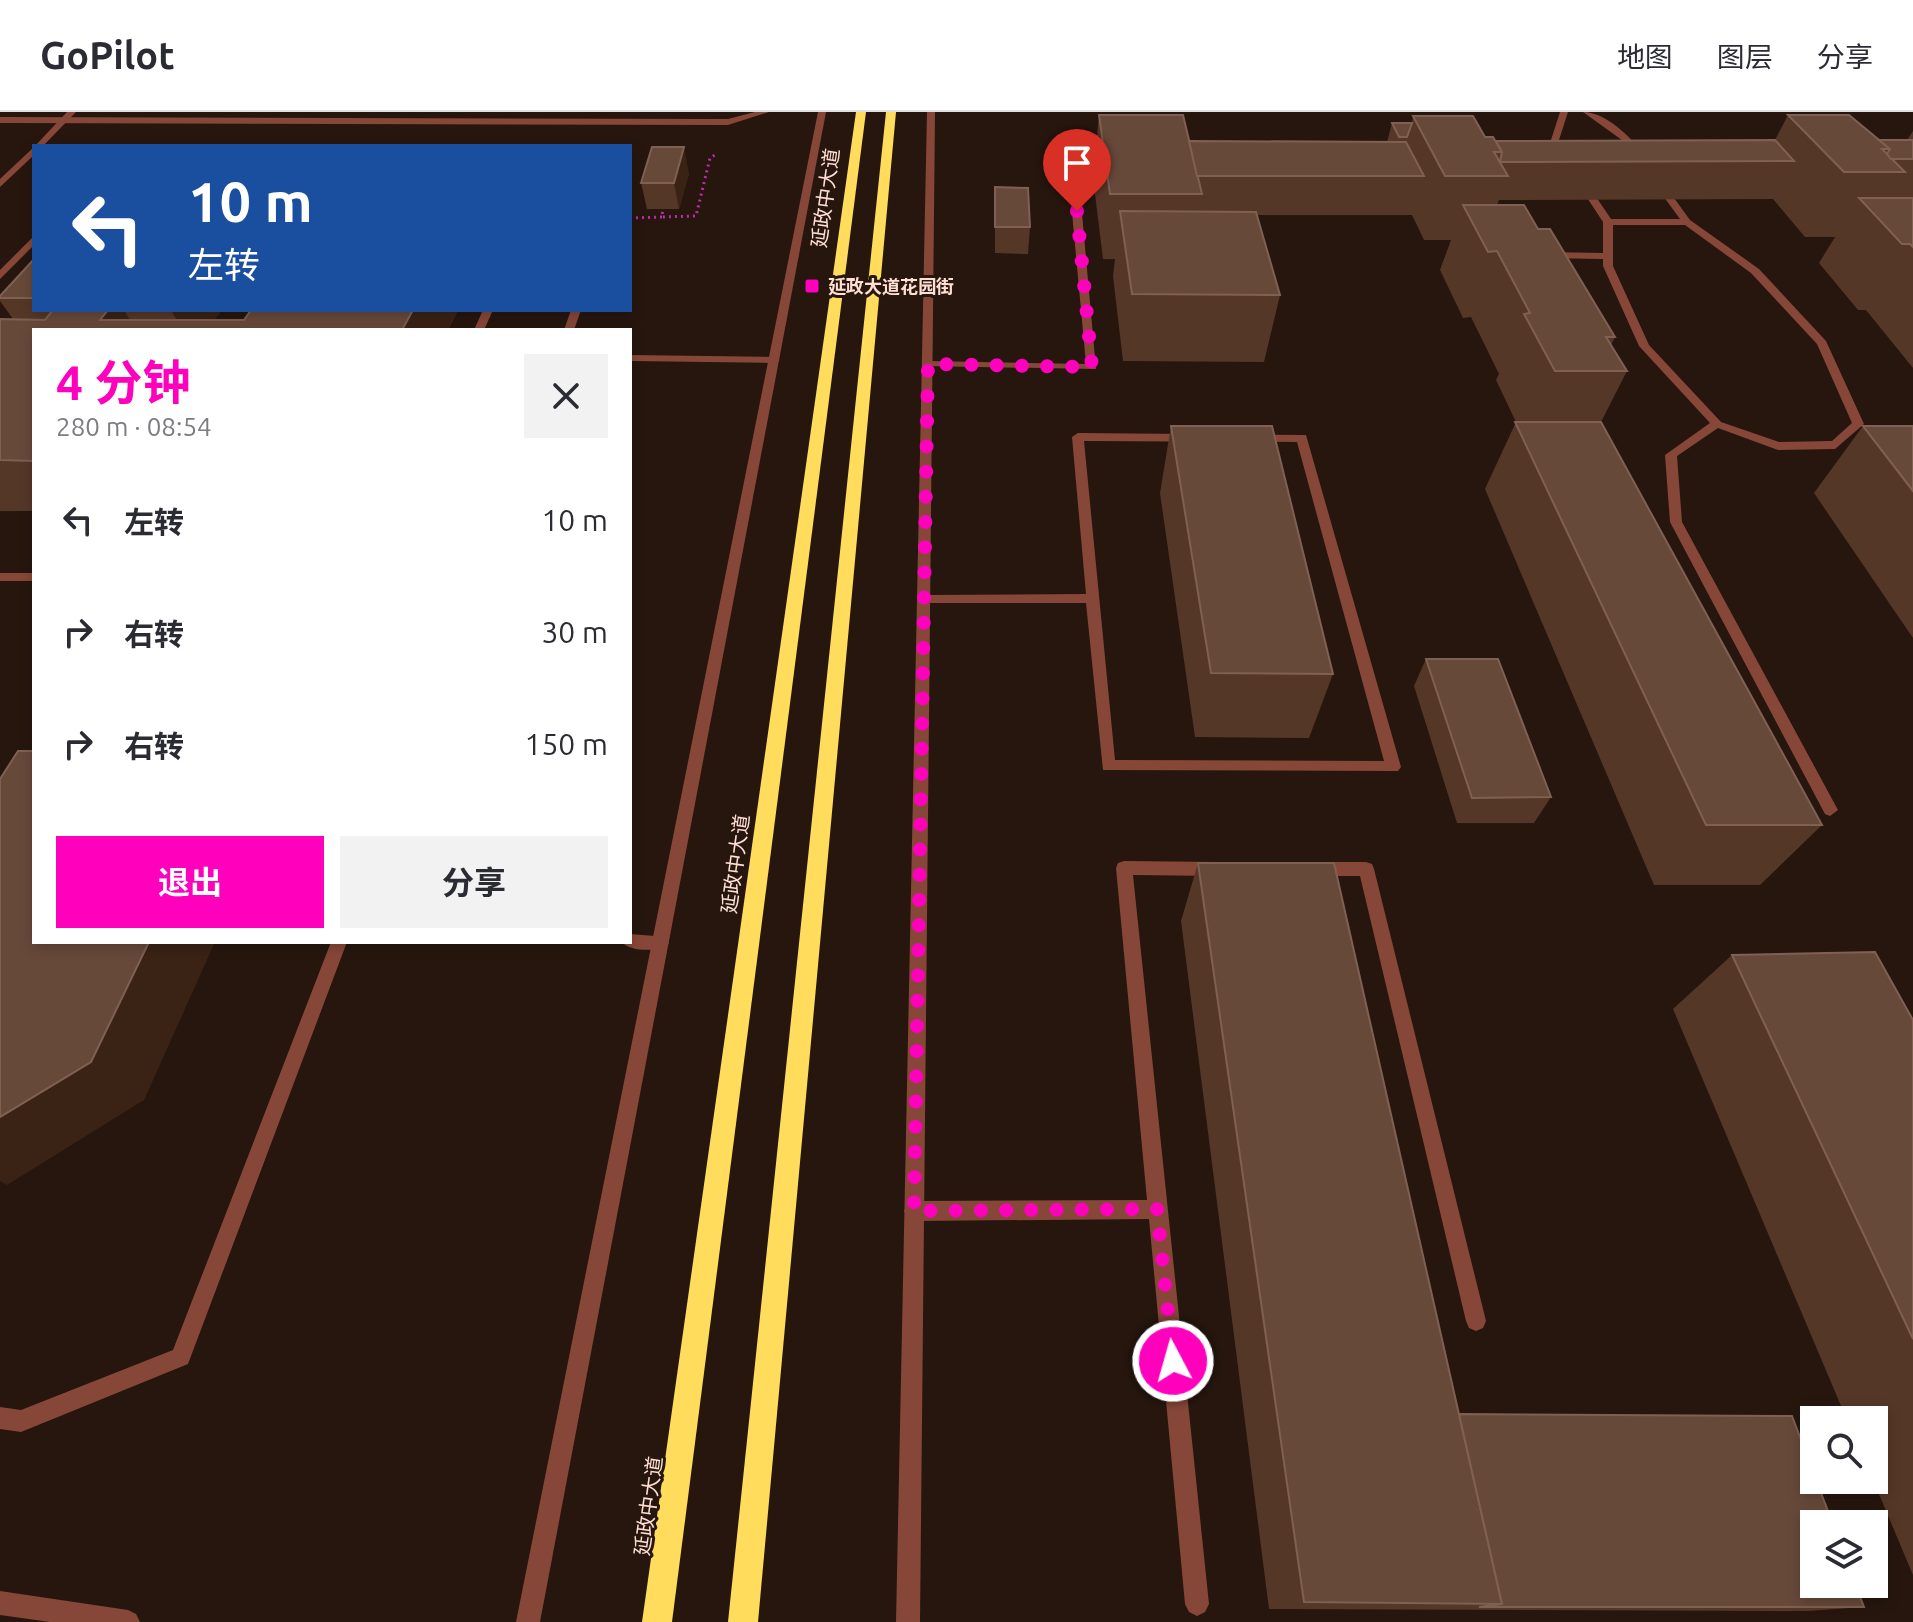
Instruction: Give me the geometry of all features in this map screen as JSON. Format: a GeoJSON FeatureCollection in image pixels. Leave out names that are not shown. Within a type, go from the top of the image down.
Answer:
{"type":"FeatureCollection","features":[{"type":"Feature","properties":{"kind":"main road","name":"延政中大道"},"geometry":{"type":"LineString","coordinates":[[657,1622],[861,112]]}},
{"type":"Feature","properties":{"kind":"main road"},"geometry":{"type":"LineString","coordinates":[[743,1622],[891,112]]}},
{"type":"Feature","properties":{"kind":"street"},"geometry":{"type":"LineString","coordinates":[[40,144],[72,112]]}},
{"type":"Feature","properties":{"kind":"street"},"geometry":{"type":"LineString","coordinates":[[0,120],[728,122],[765,112]]}},
{"type":"Feature","properties":{"kind":"street"},"geometry":{"type":"LineString","coordinates":[[528,1622],[822,112]]}},
{"type":"Feature","properties":{"kind":"street"},"geometry":{"type":"LineString","coordinates":[[908,1622],[931,112]]}},
{"type":"Feature","properties":{"kind":"street"},"geometry":{"type":"LineString","coordinates":[[1564,112],[1555,140],[1570,163]]}},
{"type":"Feature","properties":{"kind":"street"},"geometry":{"type":"LineString","coordinates":[[1587,112],[1629,141],[1646,164]]}},
{"type":"Feature","properties":{"kind":"street"},"geometry":{"type":"LineString","coordinates":[[0,184],[32,152]]}},
{"type":"Feature","properties":{"kind":"street"},"geometry":{"type":"LineString","coordinates":[[1578,175],[1608,222],[1608,266],[1644,346],[1717,424],[1778,446],[1835,445],[1858,424]]}},
{"type":"Feature","properties":{"kind":"street"},"geometry":{"type":"LineString","coordinates":[[1654,176],[1687,222],[1755,271],[1822,343],[1858,424]]}},
{"type":"Feature","properties":{"kind":"street"},"geometry":{"type":"LineString","coordinates":[[928,364],[1092,367],[1074,180]]}},
{"type":"Feature","properties":{"kind":"street"},"geometry":{"type":"LineString","coordinates":[[1608,222],[1687,222]]}},
{"type":"Feature","properties":{"kind":"street"},"geometry":{"type":"LineString","coordinates":[[0,276],[32,241]]}},
{"type":"Feature","properties":{"kind":"street"},"geometry":{"type":"LineString","coordinates":[[1531,255],[1608,256]]}},
{"type":"Feature","properties":{"kind":"street"},"geometry":{"type":"LineString","coordinates":[[632,358],[774,360]]}},
{"type":"Feature","properties":{"kind":"street"},"geometry":{"type":"LineString","coordinates":[[1717,424],[1671,455],[1676,522],[1830,810]]}},
{"type":"Feature","properties":{"kind":"street"},"geometry":{"type":"LineString","coordinates":[[1858,424],[1871,427]]}},
{"type":"Feature","properties":{"kind":"street"},"geometry":{"type":"LineString","coordinates":[[1078,437],[1302,438],[1393,767],[1108,766],[1093,598],[1078,437]]}},
{"type":"Feature","properties":{"kind":"street"},"geometry":{"type":"LineString","coordinates":[[0,577],[32,577]]}},
{"type":"Feature","properties":{"kind":"street"},"geometry":{"type":"LineString","coordinates":[[925,600],[1093,598]]}},
{"type":"Feature","properties":{"kind":"street"},"geometry":{"type":"LineString","coordinates":[[1197,1604],[1124,868],[1245,869]]}},
{"type":"Feature","properties":{"kind":"street"},"geometry":{"type":"LineString","coordinates":[[1291,869],[1366,869],[1476,1321]]}},
{"type":"Feature","properties":{"kind":"street"},"geometry":{"type":"LineString","coordinates":[[632,941],[661,942]]}},
{"type":"Feature","properties":{"kind":"street"},"geometry":{"type":"LineString","coordinates":[[0,1418],[21,1421],[181,1357],[338,944]]}},
{"type":"Feature","properties":{"kind":"street"},"geometry":{"type":"LineString","coordinates":[[914,1211],[1157,1209]]}},
{"type":"Feature","properties":{"kind":"street"},"geometry":{"type":"LineString","coordinates":[[0,1603],[128,1622]]}},
{"type":"Feature","properties":{"kind":"path"},"geometry":{"type":"LineString","coordinates":[[632,218],[696,216],[710,158],[720,152]]}},
{"type":"Feature","properties":{"kind":"path"},"geometry":{"type":"LineString","coordinates":[[662,217],[666,196]]}},
{"type":"Feature","properties":{"kind":"building"},"geometry":{"type":"Polygon","coordinates":[[[1099,115],[1183,115],[1202,194],[1110,194],[1099,115]]]}},
{"type":"Feature","properties":{"kind":"building"},"geometry":{"type":"Polygon","coordinates":[[[1788,115],[1849,115],[1890,149],[1882,149],[1905,172],[1844,172],[1788,115]]]}},
{"type":"Feature","properties":{"kind":"building"},"geometry":{"type":"Polygon","coordinates":[[[1413,116],[1473,116],[1485,137],[1493,137],[1502,152],[1494,152],[1508,176],[1445,176],[1413,116]]]}},
{"type":"Feature","properties":{"kind":"building"},"geometry":{"type":"Polygon","coordinates":[[[1392,123],[1412,123],[1407,137],[1399,137],[1392,123]]]}},
{"type":"Feature","properties":{"kind":"building"},"geometry":{"type":"Polygon","coordinates":[[[1775,140],[1794,161],[1500,162],[1502,152],[1496,141],[1775,140]]]}},
{"type":"Feature","properties":{"kind":"building"},"geometry":{"type":"Polygon","coordinates":[[[1879,140],[1913,140],[1913,159],[1891,159],[1887,154],[1890,149],[1879,140]]]}},
{"type":"Feature","properties":{"kind":"building"},"geometry":{"type":"Polygon","coordinates":[[[1189,141],[1406,142],[1424,176],[1197,176],[1189,141]]]}},
{"type":"Feature","properties":{"kind":"building"},"geometry":{"type":"Polygon","coordinates":[[[652,147],[684,147],[674,183],[641,183],[652,147]]]}},
{"type":"Feature","properties":{"kind":"building"},"geometry":{"type":"Polygon","coordinates":[[[995,187],[1028,188],[1030,227],[995,227],[995,187]]]}},
{"type":"Feature","properties":{"kind":"building"},"geometry":{"type":"Polygon","coordinates":[[[1859,198],[1913,198],[1913,247],[1902,244],[1859,198]]]}},
{"type":"Feature","properties":{"kind":"building"},"geometry":{"type":"Polygon","coordinates":[[[1463,205],[1524,205],[1538,229],[1550,229],[1615,337],[1606,337],[1627,371],[1555,371],[1524,314],[1530,313],[1497,251],[1488,252],[1463,205]]]}},
{"type":"Feature","properties":{"kind":"building"},"geometry":{"type":"Polygon","coordinates":[[[1120,211],[1256,212],[1280,295],[1132,294],[1120,211]]]}},
{"type":"Feature","properties":{"kind":"building"},"geometry":{"type":"Polygon","coordinates":[[[32,261],[32,298],[0,296],[32,261]]]}},
{"type":"Feature","properties":{"kind":"building"},"geometry":{"type":"Polygon","coordinates":[[[51,312],[106,312],[100,320],[244,320],[250,312],[412,312],[403,328],[32,328],[32,461],[0,460],[0,319],[45,320],[51,312]]]}},
{"type":"Feature","properties":{"kind":"building"},"geometry":{"type":"Polygon","coordinates":[[[1515,422],[1601,422],[1822,825],[1706,825],[1515,422]]]}},
{"type":"Feature","properties":{"kind":"building"},"geometry":{"type":"Polygon","coordinates":[[[1171,426],[1272,426],[1333,674],[1211,673],[1171,426]]]}},
{"type":"Feature","properties":{"kind":"building"},"geometry":{"type":"Polygon","coordinates":[[[1863,426],[1913,426],[1913,491],[1863,426]]]}},
{"type":"Feature","properties":{"kind":"building"},"geometry":{"type":"Polygon","coordinates":[[[1426,659],[1498,659],[1551,797],[1472,798],[1426,659]]]}},
{"type":"Feature","properties":{"kind":"building"},"geometry":{"type":"Polygon","coordinates":[[[18,751],[32,751],[32,944],[148,944],[91,1062],[0,1117],[0,779],[18,751]]]}},
{"type":"Feature","properties":{"kind":"building"},"geometry":{"type":"Polygon","coordinates":[[[1198,863],[1334,863],[1502,1604],[1304,1602],[1198,863]]]}},
{"type":"Feature","properties":{"kind":"building"},"geometry":{"type":"Polygon","coordinates":[[[1875,952],[1913,1020],[1913,1339],[1732,955],[1875,952]]]}},
{"type":"Feature","properties":{"kind":"building"},"geometry":{"type":"Polygon","coordinates":[[[1459,1414],[1792,1416],[1800,1437],[1800,1494],[1821,1494],[1828,1510],[1800,1510],[1800,1598],[1860,1598],[1864,1607],[1479,1607],[1502,1604],[1459,1414]]]}},
{"type":"Feature","properties":{"kind":"place","name":"延政大道花园街"},"geometry":{"type":"Point","coordinates":[812,286]}},
{"type":"Feature","properties":{"kind":"route"},"geometry":{"type":"LineString","coordinates":[[1077,211],[1092,367],[928,364],[914,1211],[1157,1209],[1173,1361]]}}]}
